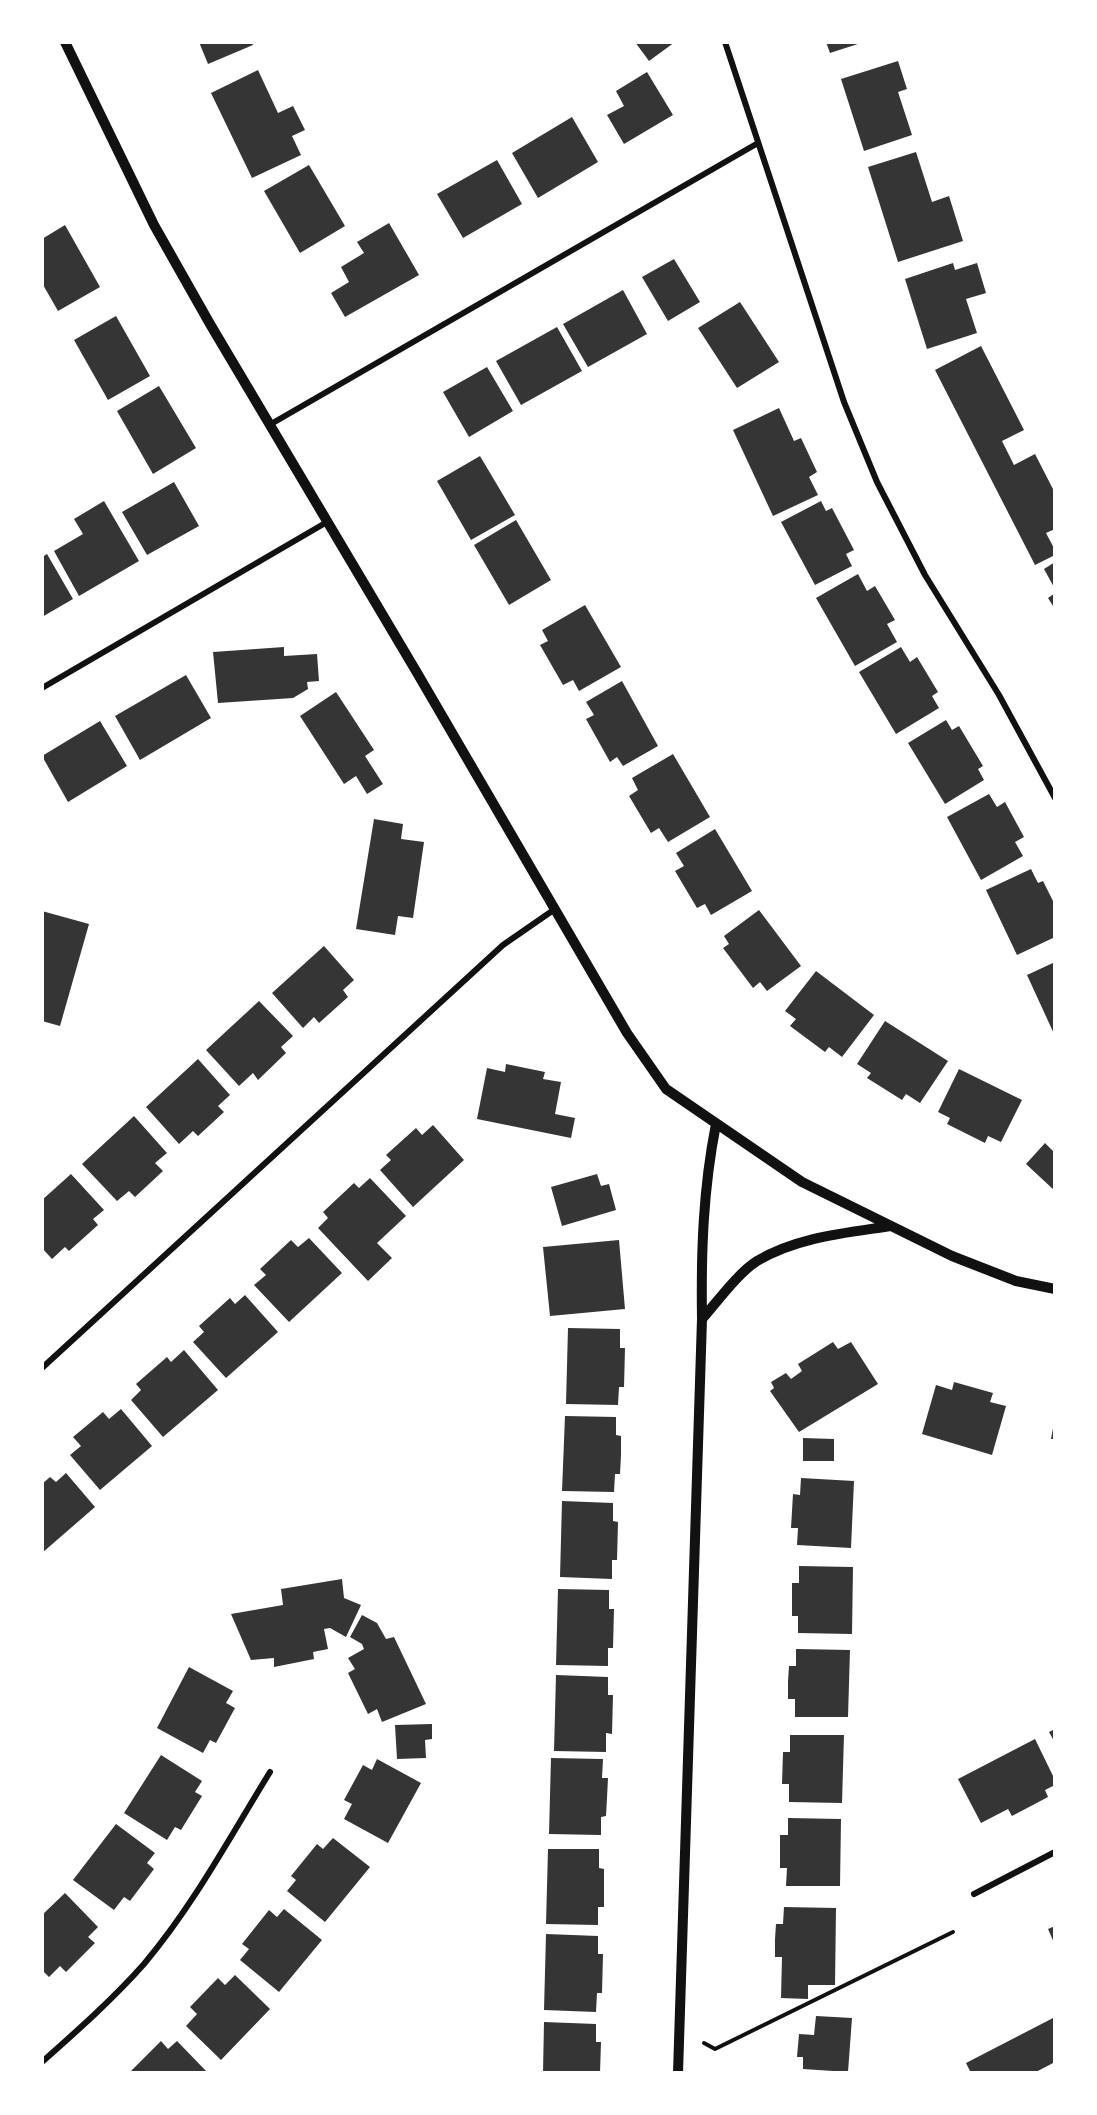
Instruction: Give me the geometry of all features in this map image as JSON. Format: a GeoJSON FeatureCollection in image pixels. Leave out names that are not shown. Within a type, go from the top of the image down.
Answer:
{"type":"FeatureCollection","features":[{"type":"Feature","properties":{"kind":"street"},"geometry":{"type":"LineString","coordinates":[[65,42],[154,225],[210,324],[271,424],[627,1033],[666,1089],[802,1182],[952,1256],[1016,1281],[1055,1289]]}},
{"type":"Feature","properties":{"kind":"street"},"geometry":{"type":"LineString","coordinates":[[725,42],[844,402],[877,482],[925,575],[999,695],[1055,798]]}},
{"type":"Feature","properties":{"kind":"street"},"geometry":{"type":"LineString","coordinates":[[271,424],[758,143]]}},
{"type":"Feature","properties":{"kind":"street"},"geometry":{"type":"LineString","coordinates":[[42,688],[327,522]]}},
{"type":"Feature","properties":{"kind":"street"},"geometry":{"type":"LineString","coordinates":[[42,1368],[503,945],[555,909]]}},
{"type":"Feature","properties":{"kind":"street"},"geometry":{"type":"LineString","coordinates":[[678,2073],[702,1319],[701,1262],[707,1170],[716,1124]]}},
{"type":"Feature","properties":{"kind":"street"},"geometry":{"type":"LineString","coordinates":[[702,1319],[728,1288],[755,1262],[816,1238],[892,1226]]}},
{"type":"Feature","properties":{"kind":"street"},"geometry":{"type":"LineString","coordinates":[[42,2062],[87,2023],[144,1963],[193,1898],[270,1772]]}},
{"type":"Feature","properties":{"kind":"street"},"geometry":{"type":"LineString","coordinates":[[974,1894],[1055,1852]]}},
{"type":"Feature","properties":{"kind":"path"},"geometry":{"type":"LineString","coordinates":[[703,2042],[715,2049],[953,1932]]}},
{"type":"Feature","properties":{"kind":"building"},"geometry":{"type":"Polygon","coordinates":[[[199,42],[252,42],[253,45],[208,64],[199,42]]]}},
{"type":"Feature","properties":{"kind":"building"},"geometry":{"type":"Polygon","coordinates":[[[635,42],[675,42],[649,61],[635,42]]]}},
{"type":"Feature","properties":{"kind":"building"},"geometry":{"type":"Polygon","coordinates":[[[826,42],[864,42],[830,53],[826,42]]]}},
{"type":"Feature","properties":{"kind":"building"},"geometry":{"type":"Polygon","coordinates":[[[898,61],[907,89],[898,92],[912,135],[864,151],[841,79],[898,61]]]}},
{"type":"Feature","properties":{"kind":"building"},"geometry":{"type":"Polygon","coordinates":[[[258,70],[278,113],[293,106],[305,130],[292,136],[301,155],[252,178],[211,93],[258,70]]]}},
{"type":"Feature","properties":{"kind":"building"},"geometry":{"type":"Polygon","coordinates":[[[647,72],[673,115],[624,144],[607,115],[624,106],[616,91],[647,72]]]}},
{"type":"Feature","properties":{"kind":"building"},"geometry":{"type":"Polygon","coordinates":[[[572,117],[598,162],[538,198],[512,153],[572,117]]]}},
{"type":"Feature","properties":{"kind":"building"},"geometry":{"type":"Polygon","coordinates":[[[916,152],[932,202],[949,196],[963,241],[898,262],[868,167],[916,152]]]}},
{"type":"Feature","properties":{"kind":"building"},"geometry":{"type":"Polygon","coordinates":[[[497,160],[522,204],[463,238],[437,194],[497,160]]]}},
{"type":"Feature","properties":{"kind":"building"},"geometry":{"type":"Polygon","coordinates":[[[309,165],[345,226],[300,253],[264,191],[309,165]]]}},
{"type":"Feature","properties":{"kind":"building"},"geometry":{"type":"Polygon","coordinates":[[[389,223],[419,275],[345,317],[331,293],[349,282],[341,267],[364,253],[357,242],[389,223]]]}},
{"type":"Feature","properties":{"kind":"building"},"geometry":{"type":"Polygon","coordinates":[[[65,225],[100,287],[58,311],[42,283],[42,239],[65,225]]]}},
{"type":"Feature","properties":{"kind":"building"},"geometry":{"type":"Polygon","coordinates":[[[674,259],[700,302],[668,321],[642,277],[674,259]]]}},
{"type":"Feature","properties":{"kind":"building"},"geometry":{"type":"Polygon","coordinates":[[[953,263],[955,270],[977,263],[986,293],[966,299],[977,333],[927,349],[905,279],[953,263]]]}},
{"type":"Feature","properties":{"kind":"building"},"geometry":{"type":"Polygon","coordinates":[[[623,290],[647,334],[588,367],[563,324],[623,290]]]}},
{"type":"Feature","properties":{"kind":"building"},"geometry":{"type":"Polygon","coordinates":[[[740,302],[779,362],[737,388],[698,328],[740,302]]]}},
{"type":"Feature","properties":{"kind":"building"},"geometry":{"type":"Polygon","coordinates":[[[116,316],[150,376],[108,400],[74,340],[116,316]]]}},
{"type":"Feature","properties":{"kind":"building"},"geometry":{"type":"Polygon","coordinates":[[[557,327],[582,371],[521,405],[496,361],[557,327]]]}},
{"type":"Feature","properties":{"kind":"building"},"geometry":{"type":"Polygon","coordinates":[[[981,346],[1024,430],[1002,441],[1014,465],[1035,454],[1055,493],[1055,529],[1046,533],[1055,550],[1055,555],[1035,565],[935,370],[981,346]]]}},
{"type":"Feature","properties":{"kind":"building"},"geometry":{"type":"Polygon","coordinates":[[[487,367],[513,411],[469,437],[443,392],[487,367]]]}},
{"type":"Feature","properties":{"kind":"building"},"geometry":{"type":"Polygon","coordinates":[[[159,386],[196,448],[153,474],[117,411],[159,386]]]}},
{"type":"Feature","properties":{"kind":"building"},"geometry":{"type":"Polygon","coordinates":[[[779,408],[794,441],[801,438],[817,472],[809,477],[818,495],[773,516],[733,430],[779,408]]]}},
{"type":"Feature","properties":{"kind":"building"},"geometry":{"type":"Polygon","coordinates":[[[480,456],[515,515],[471,540],[437,481],[480,456]]]}},
{"type":"Feature","properties":{"kind":"building"},"geometry":{"type":"Polygon","coordinates":[[[174,482],[199,526],[147,555],[122,512],[174,482]]]}},
{"type":"Feature","properties":{"kind":"building"},"geometry":{"type":"Polygon","coordinates":[[[104,501],[139,561],[79,596],[54,551],[83,534],[74,519],[104,501]]]}},
{"type":"Feature","properties":{"kind":"building"},"geometry":{"type":"Polygon","coordinates":[[[821,501],[826,511],[832,508],[854,550],[846,554],[852,566],[815,585],[781,522],[821,501]]]}},
{"type":"Feature","properties":{"kind":"building"},"geometry":{"type":"Polygon","coordinates":[[[516,520],[551,580],[509,605],[474,545],[516,520]]]}},
{"type":"Feature","properties":{"kind":"building"},"geometry":{"type":"Polygon","coordinates":[[[47,554],[73,599],[42,617],[42,557],[47,554]]]}},
{"type":"Feature","properties":{"kind":"building"},"geometry":{"type":"Polygon","coordinates":[[[1055,562],[1055,589],[1044,569],[1055,562]]]}},
{"type":"Feature","properties":{"kind":"building"},"geometry":{"type":"Polygon","coordinates":[[[858,574],[867,591],[875,586],[895,620],[887,624],[897,642],[855,666],[816,598],[858,574]]]}},
{"type":"Feature","properties":{"kind":"building"},"geometry":{"type":"Polygon","coordinates":[[[1055,593],[1055,609],[1048,598],[1055,593]]]}},
{"type":"Feature","properties":{"kind":"building"},"geometry":{"type":"Polygon","coordinates":[[[585,605],[621,667],[579,691],[573,680],[563,685],[540,645],[548,641],[542,630],[585,605]]]}},
{"type":"Feature","properties":{"kind":"building"},"geometry":{"type":"Polygon","coordinates":[[[284,647],[284,656],[317,654],[319,681],[307,682],[308,689],[293,698],[218,703],[213,652],[284,647]]]}},
{"type":"Feature","properties":{"kind":"building"},"geometry":{"type":"Polygon","coordinates":[[[901,647],[910,662],[917,657],[938,692],[932,696],[939,708],[896,734],[859,672],[901,647]]]}},
{"type":"Feature","properties":{"kind":"building"},"geometry":{"type":"Polygon","coordinates":[[[186,675],[211,718],[140,760],[115,716],[186,675]]]}},
{"type":"Feature","properties":{"kind":"building"},"geometry":{"type":"Polygon","coordinates":[[[622,681],[658,746],[623,766],[617,757],[610,762],[586,719],[594,715],[586,702],[622,681]]]}},
{"type":"Feature","properties":{"kind":"building"},"geometry":{"type":"Polygon","coordinates":[[[336,692],[374,750],[365,756],[383,784],[367,794],[356,776],[344,784],[300,716],[336,692]]]}},
{"type":"Feature","properties":{"kind":"building"},"geometry":{"type":"Polygon","coordinates":[[[946,720],[952,730],[959,726],[983,766],[978,769],[984,780],[945,804],[908,743],[946,720]]]}},
{"type":"Feature","properties":{"kind":"building"},"geometry":{"type":"Polygon","coordinates":[[[100,721],[127,766],[68,802],[42,756],[100,721]]]}},
{"type":"Feature","properties":{"kind":"building"},"geometry":{"type":"Polygon","coordinates":[[[673,754],[710,817],[668,842],[659,828],[651,833],[629,796],[638,790],[632,778],[673,754]]]}},
{"type":"Feature","properties":{"kind":"building"},"geometry":{"type":"Polygon","coordinates":[[[989,794],[997,807],[1005,802],[1024,837],[1015,842],[1023,856],[981,880],[947,817],[989,794]]]}},
{"type":"Feature","properties":{"kind":"building"},"geometry":{"type":"Polygon","coordinates":[[[374,819],[403,824],[401,839],[424,842],[413,918],[398,916],[395,935],[356,929],[374,819]]]}},
{"type":"Feature","properties":{"kind":"building"},"geometry":{"type":"Polygon","coordinates":[[[715,829],[752,891],[711,915],[705,904],[697,908],[675,871],[684,866],[676,853],[715,829]]]}},
{"type":"Feature","properties":{"kind":"building"},"geometry":{"type":"Polygon","coordinates":[[[1031,869],[1038,883],[1043,881],[1055,905],[1055,937],[1017,955],[986,890],[1031,869]]]}},
{"type":"Feature","properties":{"kind":"building"},"geometry":{"type":"Polygon","coordinates":[[[759,910],[801,966],[767,991],[760,982],[753,988],[723,948],[729,944],[724,936],[759,910]]]}},
{"type":"Feature","properties":{"kind":"building"},"geometry":{"type":"Polygon","coordinates":[[[42,911],[89,924],[60,1026],[42,1021],[42,911]]]}},
{"type":"Feature","properties":{"kind":"building"},"geometry":{"type":"Polygon","coordinates":[[[324,946],[354,980],[343,990],[348,997],[319,1023],[314,1017],[303,1028],[272,993],[324,946]]]}},
{"type":"Feature","properties":{"kind":"building"},"geometry":{"type":"Polygon","coordinates":[[[1055,962],[1055,1036],[1027,975],[1055,962]]]}},
{"type":"Feature","properties":{"kind":"building"},"geometry":{"type":"Polygon","coordinates":[[[816,971],[874,1015],[842,1057],[829,1047],[825,1052],[790,1026],[796,1019],[785,1011],[816,971]]]}},
{"type":"Feature","properties":{"kind":"building"},"geometry":{"type":"Polygon","coordinates":[[[259,1001],[293,1036],[281,1047],[286,1053],[258,1080],[253,1073],[239,1086],[206,1050],[259,1001]]]}},
{"type":"Feature","properties":{"kind":"building"},"geometry":{"type":"Polygon","coordinates":[[[885,1021],[948,1061],[920,1103],[906,1094],[902,1100],[867,1078],[871,1073],[857,1064],[885,1021]]]}},
{"type":"Feature","properties":{"kind":"building"},"geometry":{"type":"Polygon","coordinates":[[[198,1059],[230,1095],[218,1106],[224,1112],[198,1136],[193,1131],[179,1144],[146,1107],[198,1059]]]}},
{"type":"Feature","properties":{"kind":"building"},"geometry":{"type":"Polygon","coordinates":[[[506,1064],[545,1072],[543,1079],[561,1082],[555,1114],[575,1118],[571,1138],[477,1119],[487,1068],[505,1072],[506,1064]]]}},
{"type":"Feature","properties":{"kind":"building"},"geometry":{"type":"Polygon","coordinates":[[[959,1069],[1022,1100],[1001,1142],[988,1136],[985,1143],[947,1124],[950,1118],[938,1112],[959,1069]]]}},
{"type":"Feature","properties":{"kind":"building"},"geometry":{"type":"Polygon","coordinates":[[[134,1116],[167,1153],[155,1163],[163,1171],[135,1197],[129,1191],[117,1201],[82,1164],[134,1116]]]}},
{"type":"Feature","properties":{"kind":"building"},"geometry":{"type":"Polygon","coordinates":[[[433,1125],[464,1160],[413,1207],[380,1170],[391,1160],[386,1155],[416,1128],[422,1135],[433,1125]]]}},
{"type":"Feature","properties":{"kind":"building"},"geometry":{"type":"Polygon","coordinates":[[[1045,1143],[1055,1153],[1055,1191],[1026,1164],[1045,1143]]]}},
{"type":"Feature","properties":{"kind":"building"},"geometry":{"type":"Polygon","coordinates":[[[71,1174],[104,1210],[93,1219],[98,1225],[69,1251],[65,1247],[52,1259],[42,1248],[42,1200],[71,1174]]]}},
{"type":"Feature","properties":{"kind":"building"},"geometry":{"type":"Polygon","coordinates":[[[597,1174],[601,1186],[609,1184],[616,1210],[562,1226],[551,1187],[597,1174]]]}},
{"type":"Feature","properties":{"kind":"building"},"geometry":{"type":"Polygon","coordinates":[[[370,1178],[406,1216],[377,1243],[392,1258],[368,1281],[318,1228],[328,1218],[323,1212],[354,1183],[359,1188],[370,1178]]]}},
{"type":"Feature","properties":{"kind":"building"},"geometry":{"type":"Polygon","coordinates":[[[309,1238],[342,1273],[289,1322],[254,1285],[266,1275],[260,1269],[291,1240],[298,1247],[309,1238]]]}},
{"type":"Feature","properties":{"kind":"building"},"geometry":{"type":"Polygon","coordinates":[[[619,1240],[625,1309],[550,1316],[543,1247],[619,1240]]]}},
{"type":"Feature","properties":{"kind":"building"},"geometry":{"type":"Polygon","coordinates":[[[245,1295],[278,1332],[226,1378],[193,1342],[204,1332],[199,1326],[230,1298],[235,1304],[245,1295]]]}},
{"type":"Feature","properties":{"kind":"building"},"geometry":{"type":"Polygon","coordinates":[[[568,1328],[620,1329],[620,1348],[625,1348],[624,1387],[619,1387],[618,1405],[566,1404],[568,1328]]]}},
{"type":"Feature","properties":{"kind":"building"},"geometry":{"type":"Polygon","coordinates":[[[833,1342],[838,1349],[851,1342],[878,1384],[799,1432],[770,1391],[774,1388],[771,1382],[786,1373],[791,1379],[802,1371],[798,1364],[833,1342]]]}},
{"type":"Feature","properties":{"kind":"building"},"geometry":{"type":"Polygon","coordinates":[[[184,1350],[218,1390],[163,1437],[131,1400],[141,1390],[136,1384],[167,1357],[171,1362],[184,1350]]]}},
{"type":"Feature","properties":{"kind":"building"},"geometry":{"type":"Polygon","coordinates":[[[954,1382],[993,1393],[990,1402],[1006,1406],[992,1455],[922,1434],[936,1385],[952,1390],[954,1382]]]}},
{"type":"Feature","properties":{"kind":"building"},"geometry":{"type":"Polygon","coordinates":[[[121,1409],[152,1446],[100,1490],[70,1455],[81,1446],[73,1437],[103,1412],[109,1419],[121,1409]]]}},
{"type":"Feature","properties":{"kind":"building"},"geometry":{"type":"Polygon","coordinates":[[[565,1416],[616,1417],[616,1435],[621,1436],[621,1455],[620,1474],[615,1474],[614,1492],[562,1491],[565,1416]]]}},
{"type":"Feature","properties":{"kind":"building"},"geometry":{"type":"Polygon","coordinates":[[[1054,1423],[1055,1439],[1051,1439],[1054,1423]]]}},
{"type":"Feature","properties":{"kind":"building"},"geometry":{"type":"Polygon","coordinates":[[[803,1438],[834,1439],[834,1461],[803,1461],[803,1438]]]}},
{"type":"Feature","properties":{"kind":"building"},"geometry":{"type":"Polygon","coordinates":[[[66,1473],[95,1507],[42,1553],[42,1484],[50,1477],[56,1482],[66,1473]]]}},
{"type":"Feature","properties":{"kind":"building"},"geometry":{"type":"Polygon","coordinates":[[[801,1478],[854,1481],[851,1548],[797,1545],[798,1528],[791,1528],[793,1494],[800,1495],[801,1478]]]}},
{"type":"Feature","properties":{"kind":"building"},"geometry":{"type":"Polygon","coordinates":[[[562,1501],[613,1503],[613,1521],[618,1522],[617,1560],[612,1560],[612,1579],[560,1577],[562,1501]]]}},
{"type":"Feature","properties":{"kind":"building"},"geometry":{"type":"Polygon","coordinates":[[[799,1566],[853,1567],[852,1634],[798,1633],[798,1616],[792,1616],[792,1583],[799,1583],[799,1566]]]}},
{"type":"Feature","properties":{"kind":"building"},"geometry":{"type":"Polygon","coordinates":[[[342,1579],[344,1598],[361,1605],[346,1637],[330,1628],[324,1629],[328,1649],[313,1652],[314,1659],[274,1667],[274,1658],[251,1660],[231,1614],[283,1605],[281,1589],[342,1579]]]}},
{"type":"Feature","properties":{"kind":"building"},"geometry":{"type":"Polygon","coordinates":[[[558,1589],[609,1590],[609,1609],[614,1609],[613,1648],[608,1648],[608,1666],[556,1665],[558,1589]]]}},
{"type":"Feature","properties":{"kind":"building"},"geometry":{"type":"Polygon","coordinates":[[[362,1615],[377,1623],[386,1639],[394,1637],[426,1704],[382,1722],[377,1709],[368,1714],[348,1673],[355,1669],[348,1658],[364,1649],[362,1644],[350,1637],[362,1615]]]}},
{"type":"Feature","properties":{"kind":"building"},"geometry":{"type":"Polygon","coordinates":[[[796,1649],[850,1650],[848,1717],[795,1717],[795,1699],[788,1699],[788,1681],[789,1666],[796,1666],[796,1649]]]}},
{"type":"Feature","properties":{"kind":"building"},"geometry":{"type":"Polygon","coordinates":[[[189,1667],[233,1691],[226,1703],[235,1708],[216,1743],[210,1740],[203,1753],[157,1728],[189,1667]]]}},
{"type":"Feature","properties":{"kind":"building"},"geometry":{"type":"Polygon","coordinates":[[[556,1675],[608,1677],[608,1695],[613,1695],[612,1734],[606,1733],[606,1752],[554,1751],[556,1675]]]}},
{"type":"Feature","properties":{"kind":"building"},"geometry":{"type":"Polygon","coordinates":[[[432,1724],[432,1739],[425,1740],[426,1758],[397,1759],[395,1725],[432,1724]]]}},
{"type":"Feature","properties":{"kind":"building"},"geometry":{"type":"Polygon","coordinates":[[[1055,1729],[1055,1743],[1049,1732],[1055,1729]]]}},
{"type":"Feature","properties":{"kind":"building"},"geometry":{"type":"Polygon","coordinates":[[[790,1735],[844,1735],[842,1803],[789,1802],[789,1784],[782,1784],[783,1752],[790,1752],[790,1735]]]}},
{"type":"Feature","properties":{"kind":"building"},"geometry":{"type":"Polygon","coordinates":[[[1035,1739],[1055,1780],[1055,1785],[1045,1790],[1048,1797],[1012,1816],[1008,1809],[981,1823],[958,1779],[1035,1739]]]}},
{"type":"Feature","properties":{"kind":"building"},"geometry":{"type":"Polygon","coordinates":[[[161,1755],[202,1781],[195,1792],[202,1796],[181,1830],[175,1827],[167,1840],[124,1813],[161,1755]]]}},
{"type":"Feature","properties":{"kind":"building"},"geometry":{"type":"Polygon","coordinates":[[[551,1758],[603,1759],[602,1778],[608,1778],[606,1816],[601,1817],[601,1835],[549,1834],[551,1758]]]}},
{"type":"Feature","properties":{"kind":"building"},"geometry":{"type":"Polygon","coordinates":[[[377,1759],[421,1783],[388,1843],[344,1819],[352,1804],[344,1800],[363,1765],[372,1770],[377,1759]]]}},
{"type":"Feature","properties":{"kind":"building"},"geometry":{"type":"Polygon","coordinates":[[[788,1818],[841,1819],[840,1886],[786,1886],[787,1868],[780,1868],[780,1835],[788,1835],[788,1818]]]}},
{"type":"Feature","properties":{"kind":"building"},"geometry":{"type":"Polygon","coordinates":[[[116,1824],[155,1853],[147,1863],[154,1869],[130,1901],[124,1897],[114,1910],[73,1880],[116,1824]]]}},
{"type":"Feature","properties":{"kind":"building"},"geometry":{"type":"Polygon","coordinates":[[[333,1838],[370,1867],[325,1922],[287,1891],[296,1880],[291,1876],[317,1844],[323,1849],[333,1838]]]}},
{"type":"Feature","properties":{"kind":"building"},"geometry":{"type":"Polygon","coordinates":[[[548,1849],[599,1849],[599,1868],[604,1869],[604,1907],[598,1907],[598,1925],[546,1924],[548,1849]]]}},
{"type":"Feature","properties":{"kind":"building"},"geometry":{"type":"Polygon","coordinates":[[[65,1893],[98,1927],[88,1937],[95,1943],[66,1972],[60,1966],[49,1977],[42,1970],[42,1915],[65,1893]]]}},
{"type":"Feature","properties":{"kind":"building"},"geometry":{"type":"Polygon","coordinates":[[[784,1907],[836,1908],[835,1985],[808,1985],[808,1999],[781,1998],[782,1957],[775,1957],[775,1939],[776,1924],[783,1924],[784,1907]]]}},
{"type":"Feature","properties":{"kind":"building"},"geometry":{"type":"Polygon","coordinates":[[[284,1909],[322,1940],[279,1992],[240,1960],[249,1949],[242,1944],[269,1910],[277,1917],[284,1909]]]}},
{"type":"Feature","properties":{"kind":"building"},"geometry":{"type":"Polygon","coordinates":[[[1055,1926],[1055,1945],[1048,1929],[1055,1926]]]}},
{"type":"Feature","properties":{"kind":"building"},"geometry":{"type":"Polygon","coordinates":[[[546,1934],[598,1936],[598,1954],[603,1954],[602,1993],[597,1993],[596,2012],[544,2010],[546,1934]]]}},
{"type":"Feature","properties":{"kind":"building"},"geometry":{"type":"Polygon","coordinates":[[[235,1975],[270,2009],[221,2060],[186,2026],[197,2014],[190,2007],[218,1978],[225,1985],[235,1975]]]}},
{"type":"Feature","properties":{"kind":"building"},"geometry":{"type":"Polygon","coordinates":[[[816,2016],[852,2018],[848,2072],[803,2069],[803,2057],[797,2057],[799,2034],[814,2035],[816,2016]]]}},
{"type":"Feature","properties":{"kind":"building"},"geometry":{"type":"Polygon","coordinates":[[[1055,2017],[1055,2062],[1034,2073],[971,2073],[966,2063],[1055,2017]]]}},
{"type":"Feature","properties":{"kind":"building"},"geometry":{"type":"Polygon","coordinates":[[[544,2022],[596,2024],[596,2042],[601,2042],[600,2073],[543,2073],[544,2022]]]}},
{"type":"Feature","properties":{"kind":"building"},"geometry":{"type":"Polygon","coordinates":[[[161,2041],[168,2049],[177,2041],[208,2073],[130,2072],[161,2041]]]}}]}
